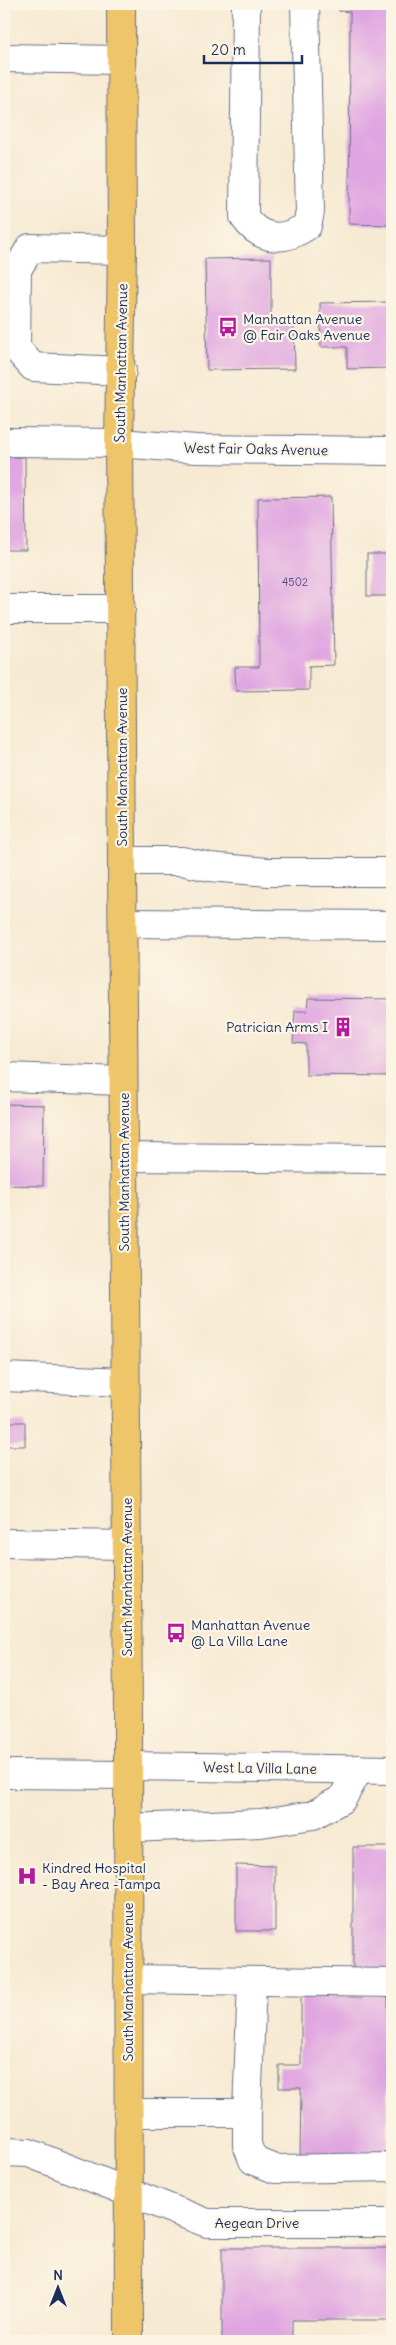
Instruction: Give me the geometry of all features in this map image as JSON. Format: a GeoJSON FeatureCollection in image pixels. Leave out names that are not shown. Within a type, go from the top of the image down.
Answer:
{"type":"FeatureCollection","features":[{"type":"Feature","properties":{"kind":"main road","name":"South Manhattan Avenue"},"geometry":{"type":"LineString","coordinates":[[121,4],[122,371],[120,443],[128,1770],[129,2341]]}},
{"type":"Feature","properties":{"kind":"street"},"geometry":{"type":"LineString","coordinates":[[246,4],[244,217],[251,228],[265,236],[293,235],[307,226],[310,212],[305,4]]}},
{"type":"Feature","properties":{"kind":"street"},"geometry":{"type":"LineString","coordinates":[[4,58],[121,60]]}},
{"type":"Feature","properties":{"kind":"street"},"geometry":{"type":"LineString","coordinates":[[122,250],[30,248],[17,270],[16,348],[34,367],[122,371]]}},
{"type":"Feature","properties":{"kind":"street","name":"West Fair Oaks Avenue"},"geometry":{"type":"LineString","coordinates":[[4,442],[120,443],[196,449],[392,451]]}},
{"type":"Feature","properties":{"kind":"street"},"geometry":{"type":"LineString","coordinates":[[4,609],[121,609]]}},
{"type":"Feature","properties":{"kind":"street"},"geometry":{"type":"LineString","coordinates":[[122,861],[182,861],[210,867],[268,872],[392,872]]}},
{"type":"Feature","properties":{"kind":"street"},"geometry":{"type":"LineString","coordinates":[[123,923],[392,926]]}},
{"type":"Feature","properties":{"kind":"street"},"geometry":{"type":"LineString","coordinates":[[4,1077],[123,1081]]}},
{"type":"Feature","properties":{"kind":"street"},"geometry":{"type":"LineString","coordinates":[[124,1157],[392,1159]]}},
{"type":"Feature","properties":{"kind":"street"},"geometry":{"type":"LineString","coordinates":[[4,1377],[125,1382]]}},
{"type":"Feature","properties":{"kind":"street"},"geometry":{"type":"LineString","coordinates":[[4,1543],[126,1545]]}},
{"type":"Feature","properties":{"kind":"street"},"geometry":{"type":"LineString","coordinates":[[128,1828],[261,1823],[313,1815],[342,1799],[359,1769]]}},
{"type":"Feature","properties":{"kind":"street","name":"West La Villa Lane"},"geometry":{"type":"LineString","coordinates":[[4,1774],[128,1770],[392,1770]]}},
{"type":"Feature","properties":{"kind":"street"},"geometry":{"type":"LineString","coordinates":[[128,1980],[392,1983]]}},
{"type":"Feature","properties":{"kind":"street"},"geometry":{"type":"LineString","coordinates":[[252,1981],[247,2145],[253,2160],[275,2169],[392,2167]]}},
{"type":"Feature","properties":{"kind":"street"},"geometry":{"type":"LineString","coordinates":[[128,2113],[247,2113]]}},
{"type":"Feature","properties":{"kind":"street","name":"Aegean Drive"},"geometry":{"type":"LineString","coordinates":[[4,2152],[29,2153],[207,2223],[392,2223]]}},
{"type":"Feature","properties":{"kind":"building"},"geometry":{"type":"Polygon","coordinates":[[[339,4],[392,4],[392,225],[349,224],[350,12],[339,11],[339,4]]]}},
{"type":"Feature","properties":{"kind":"building"},"geometry":{"type":"Polygon","coordinates":[[[271,258],[271,324],[294,324],[295,369],[207,370],[205,259],[271,258]]]}},
{"type":"Feature","properties":{"kind":"building"},"geometry":{"type":"Polygon","coordinates":[[[392,302],[392,368],[347,369],[347,347],[321,347],[320,303],[392,302]]]}},
{"type":"Feature","properties":{"kind":"building"},"geometry":{"type":"Polygon","coordinates":[[[4,457],[25,457],[26,550],[4,550],[4,457]]]}},
{"type":"Feature","properties":{"kind":"building"},"geometry":{"type":"Polygon","coordinates":[[[331,497],[334,665],[309,666],[309,690],[236,691],[235,667],[259,667],[258,498],[331,497]]]}},
{"type":"Feature","properties":{"kind":"building"},"geometry":{"type":"Polygon","coordinates":[[[367,554],[392,554],[392,596],[367,596],[367,554]]]}},
{"type":"Feature","properties":{"kind":"building","name":"Patrician Arms I"},"geometry":{"type":"Polygon","coordinates":[[[308,998],[392,999],[392,1076],[306,1075],[306,1044],[293,1043],[295,1011],[307,1011],[308,998]]]}},
{"type":"Feature","properties":{"kind":"building"},"geometry":{"type":"Polygon","coordinates":[[[4,1104],[44,1105],[43,1186],[4,1185],[4,1104]]]}},
{"type":"Feature","properties":{"kind":"building"},"geometry":{"type":"Polygon","coordinates":[[[4,1422],[25,1422],[25,1446],[7,1446],[6,1501],[4,1501],[4,1422]]]}},
{"type":"Feature","properties":{"kind":"building"},"geometry":{"type":"Polygon","coordinates":[[[353,1847],[392,1847],[392,1970],[353,1970],[353,1847]]]}},
{"type":"Feature","properties":{"kind":"building"},"geometry":{"type":"Polygon","coordinates":[[[236,1865],[275,1866],[275,1931],[236,1931],[236,1865]]]}},
{"type":"Feature","properties":{"kind":"building"},"geometry":{"type":"Polygon","coordinates":[[[301,1995],[388,1995],[388,2158],[300,2158],[301,2088],[279,2088],[279,2065],[301,2065],[301,1995]]]}},
{"type":"Feature","properties":{"kind":"building"},"geometry":{"type":"Polygon","coordinates":[[[222,2248],[392,2248],[392,2320],[292,2320],[292,2341],[222,2341],[222,2248]]]}},
{"type":"Feature","properties":{"kind":"place","name":"Manhattan Avenue @ Fair Oaks Avenue"},"geometry":{"type":"Point","coordinates":[228,327]}},
{"type":"Feature","properties":{"kind":"place","name":"Patrician Arms I"},"geometry":{"type":"Point","coordinates":[343,1027]}},
{"type":"Feature","properties":{"kind":"place","name":"Manhattan Avenue @ La Villa Lane"},"geometry":{"type":"Point","coordinates":[176,1633]}},
{"type":"Feature","properties":{"kind":"place","name":"Kindred Hospital - Bay Area -Tampa"},"geometry":{"type":"Point","coordinates":[27,1876]}}]}
